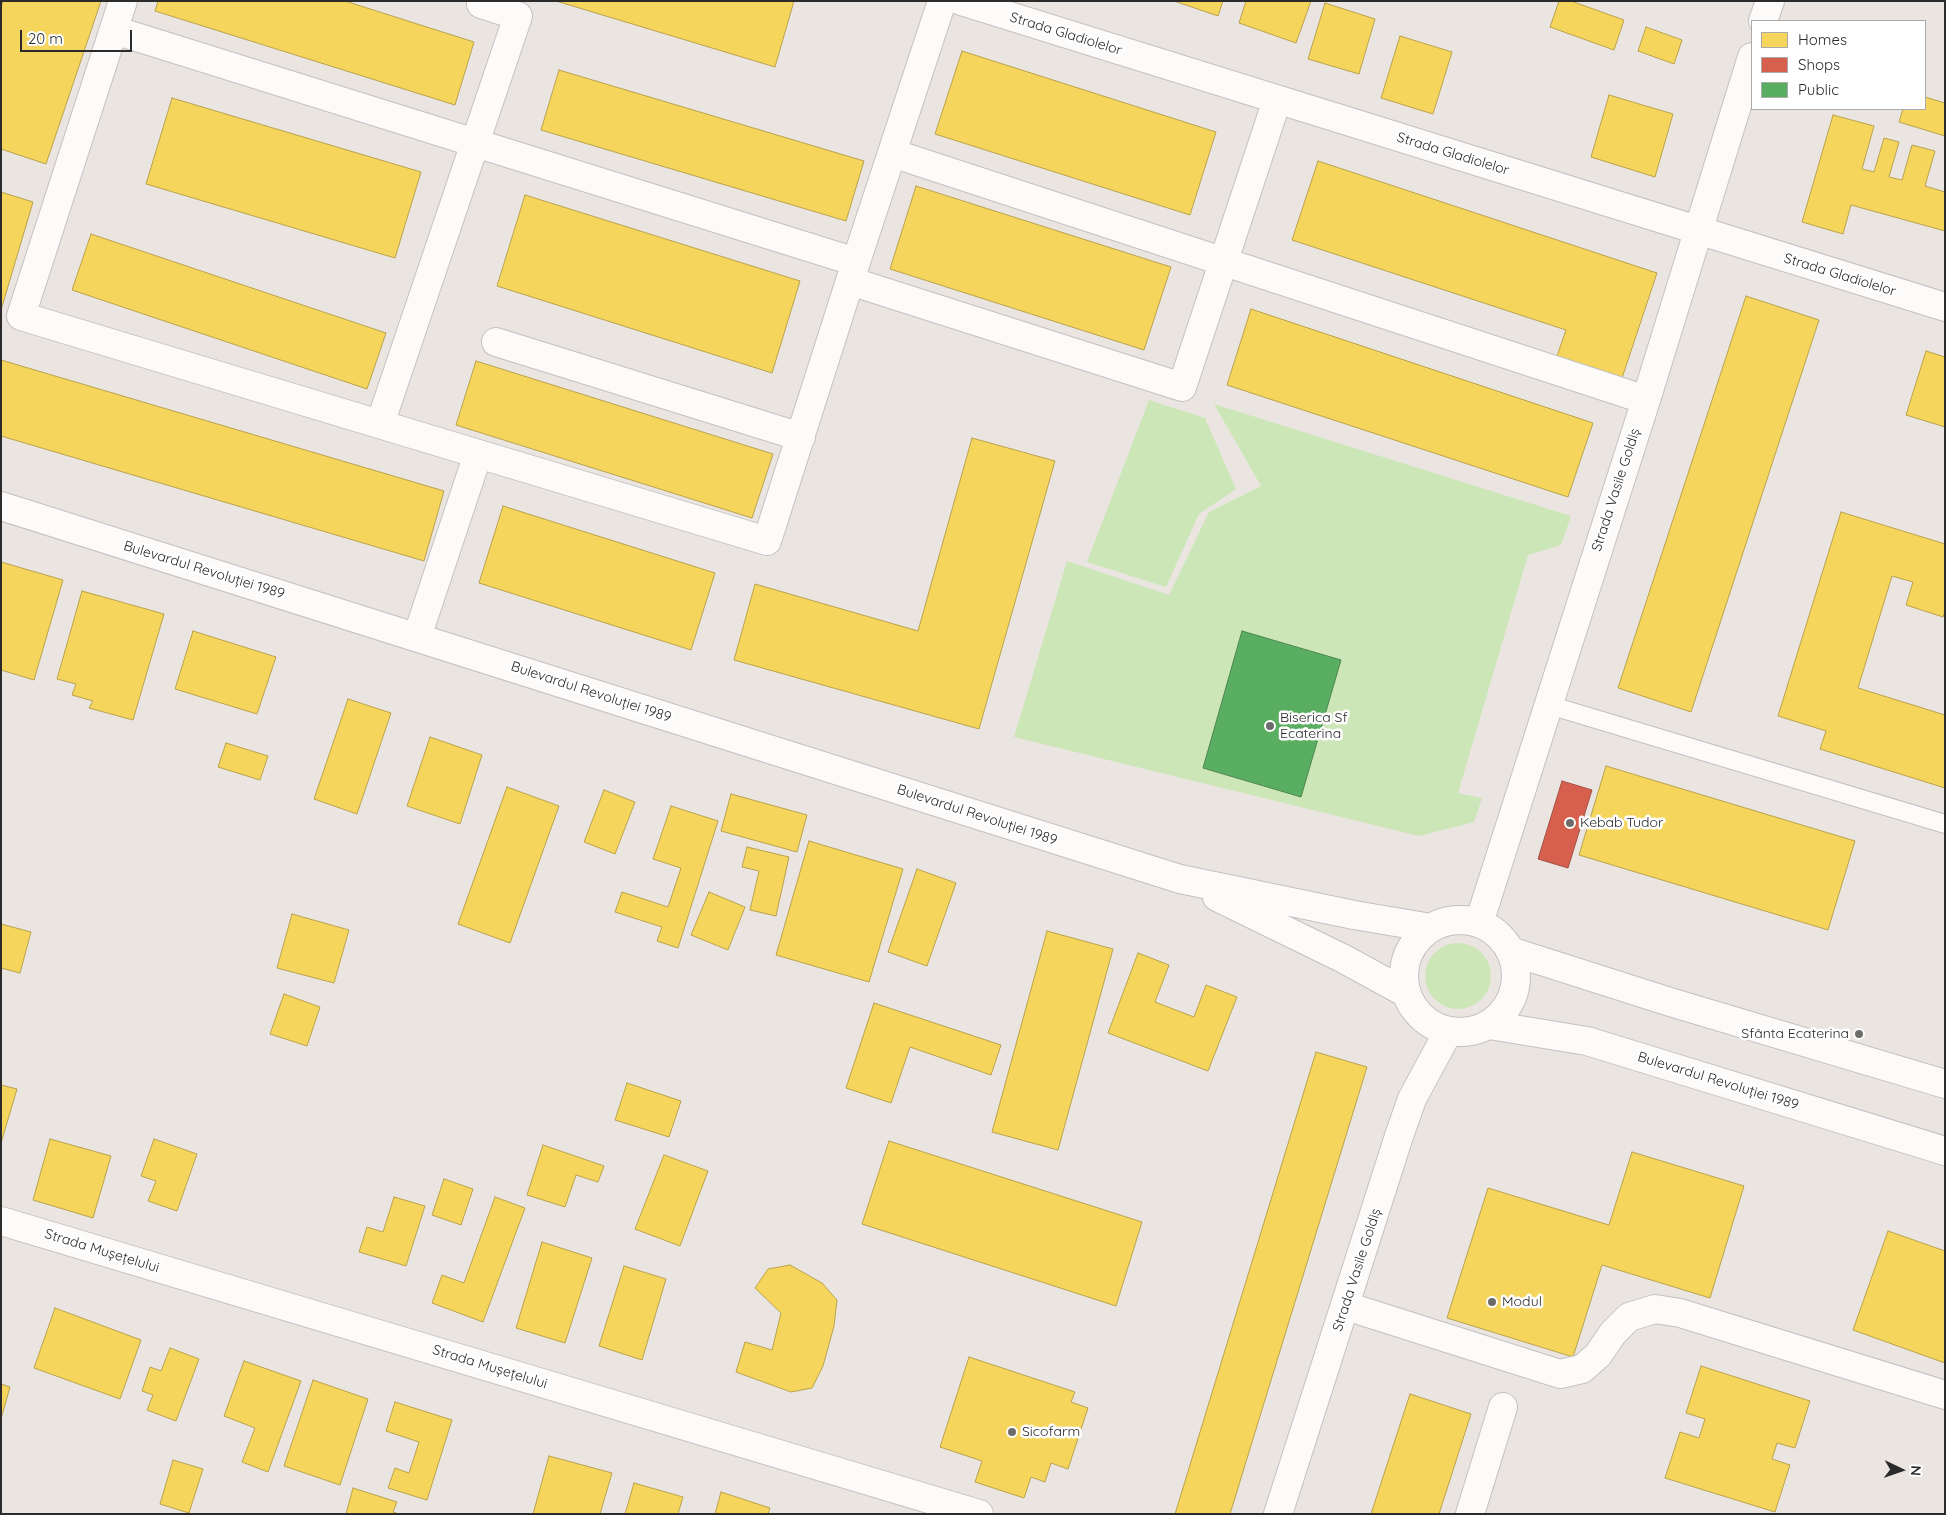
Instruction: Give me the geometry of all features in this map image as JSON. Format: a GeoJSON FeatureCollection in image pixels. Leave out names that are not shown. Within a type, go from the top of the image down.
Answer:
{"type":"FeatureCollection","features":[{"type":"Feature","properties":{"kind":"street"},"geometry":{"type":"LineString","coordinates":[[124,1],[21,316],[767,541],[942,1]]}},
{"type":"Feature","properties":{"kind":"street"},"geometry":{"type":"LineString","coordinates":[[380,424],[518,16],[481,4],[482,1]]}},
{"type":"Feature","properties":{"kind":"street","name":"Strada Gladiolelor"},"geometry":{"type":"LineString","coordinates":[[961,1],[1945,307]]}},
{"type":"Feature","properties":{"kind":"street"},"geometry":{"type":"LineString","coordinates":[[1763,20],[1770,1]]}},
{"type":"Feature","properties":{"kind":"street"},"geometry":{"type":"LineString","coordinates":[[114,30],[474,143],[853,271],[1182,387],[1277,100]]}},
{"type":"Feature","properties":{"kind":"street","name":"Strada Vasile Goldiș"},"geometry":{"type":"LineString","coordinates":[[1479,923],[1646,400],[1751,60]]}},
{"type":"Feature","properties":{"kind":"street"},"geometry":{"type":"LineString","coordinates":[[892,153],[1646,400]]}},
{"type":"Feature","properties":{"kind":"street"},"geometry":{"type":"LineString","coordinates":[[496,342],[800,437]]}},
{"type":"Feature","properties":{"kind":"street"},"geometry":{"type":"LineString","coordinates":[[417,637],[478,454]]}},
{"type":"Feature","properties":{"kind":"street","name":"Bulevardul Revoluției 1989"},"geometry":{"type":"LineString","coordinates":[[1,506],[1180,879],[1354,915],[1431,928]]}},
{"type":"Feature","properties":{"kind":"street","name":"Bulevardul Revoluției 1989"},"geometry":{"type":"LineString","coordinates":[[1180,879],[1344,959],[1406,993]]}},
{"type":"Feature","properties":{"kind":"street"},"geometry":{"type":"LineString","coordinates":[[1463,920],[1479,923],[1492,930],[1502,939],[1510,951],[1516,967],[1514,992],[1502,1014],[1489,1025],[1476,1031],[1448,1032],[1434,1027],[1412,1007],[1406,993],[1403,974],[1407,956],[1416,940],[1431,928],[1446,922],[1463,920]]}},
{"type":"Feature","properties":{"kind":"street"},"geometry":{"type":"LineString","coordinates":[[1510,951],[1670,1002],[1945,1084]]}},
{"type":"Feature","properties":{"kind":"street","name":"Bulevardul Revoluției 1989"},"geometry":{"type":"LineString","coordinates":[[1489,1025],[1587,1041],[1945,1151]]}},
{"type":"Feature","properties":{"kind":"street","name":"Strada Vasile Goldiș"},"geometry":{"type":"LineString","coordinates":[[1278,1514],[1412,1099],[1448,1032]]}},
{"type":"Feature","properties":{"kind":"street","name":"Strada Mușețelului"},"geometry":{"type":"LineString","coordinates":[[1,1221],[980,1514]]}},
{"type":"Feature","properties":{"kind":"street"},"geometry":{"type":"LineString","coordinates":[[1346,1306],[1560,1374],[1582,1370],[1598,1355],[1613,1333],[1629,1317],[1655,1309],[1680,1312],[1945,1395]]}},
{"type":"Feature","properties":{"kind":"street"},"geometry":{"type":"LineString","coordinates":[[1470,1514],[1503,1407]]}},
{"type":"Feature","properties":{"kind":"lane"},"geometry":{"type":"LineString","coordinates":[[1549,706],[1945,824]]}},
{"type":"Feature","properties":{"kind":"green space"},"geometry":{"type":"Polygon","coordinates":[[[1149,400],[1205,418],[1236,489],[1199,514],[1166,587],[1087,562],[1149,400]]]}},
{"type":"Feature","properties":{"kind":"green space"},"geometry":{"type":"Polygon","coordinates":[[[1214,404],[1571,516],[1561,545],[1528,555],[1458,793],[1482,798],[1474,822],[1419,836],[1014,737],[1067,561],[1169,595],[1209,512],[1261,486],[1214,404]]]}},
{"type":"Feature","properties":{"kind":"green space"},"geometry":{"type":"Polygon","coordinates":[[[1458,943],[1471,946],[1481,953],[1488,963],[1491,976],[1488,989],[1481,999],[1471,1006],[1458,1009],[1445,1006],[1435,999],[1428,989],[1425,976],[1428,963],[1435,953],[1445,946],[1458,943]]]}},
{"type":"Feature","properties":{"kind":"building: Homes"},"geometry":{"type":"Polygon","coordinates":[[[3,1],[101,1],[46,164],[1,149],[1,7],[3,1]]]}},
{"type":"Feature","properties":{"kind":"building: Homes"},"geometry":{"type":"Polygon","coordinates":[[[158,1],[345,1],[474,42],[455,105],[155,11],[158,1]]]}},
{"type":"Feature","properties":{"kind":"building: Homes"},"geometry":{"type":"Polygon","coordinates":[[[556,1],[794,1],[775,67],[556,1]]]}},
{"type":"Feature","properties":{"kind":"building: Homes"},"geometry":{"type":"Polygon","coordinates":[[[1174,1],[1223,1],[1218,16],[1174,1]]]}},
{"type":"Feature","properties":{"kind":"building: Homes"},"geometry":{"type":"Polygon","coordinates":[[[1246,1],[1311,1],[1296,43],[1239,23],[1246,1]]]}},
{"type":"Feature","properties":{"kind":"building: Homes"},"geometry":{"type":"Polygon","coordinates":[[[1559,1],[1571,1],[1624,20],[1614,50],[1550,27],[1559,1]]]}},
{"type":"Feature","properties":{"kind":"building: Homes"},"geometry":{"type":"Polygon","coordinates":[[[1325,3],[1375,19],[1359,74],[1308,59],[1325,3]]]}},
{"type":"Feature","properties":{"kind":"building: Homes"},"geometry":{"type":"Polygon","coordinates":[[[1646,27],[1682,40],[1674,64],[1638,51],[1646,27]]]}},
{"type":"Feature","properties":{"kind":"building: Homes"},"geometry":{"type":"Polygon","coordinates":[[[1400,36],[1452,52],[1433,114],[1381,98],[1400,36]]]}},
{"type":"Feature","properties":{"kind":"building: Homes"},"geometry":{"type":"Polygon","coordinates":[[[962,51],[1216,132],[1190,215],[935,134],[962,51]]]}},
{"type":"Feature","properties":{"kind":"building: Homes"},"geometry":{"type":"Polygon","coordinates":[[[559,70],[864,161],[846,221],[541,130],[559,70]]]}},
{"type":"Feature","properties":{"kind":"building: Homes"},"geometry":{"type":"Polygon","coordinates":[[[1609,95],[1673,114],[1655,177],[1591,157],[1609,95]]]}},
{"type":"Feature","properties":{"kind":"building: Homes"},"geometry":{"type":"Polygon","coordinates":[[[1926,97],[1945,103],[1945,136],[1899,122],[1903,110],[1926,110],[1926,97]]]}},
{"type":"Feature","properties":{"kind":"building: Homes"},"geometry":{"type":"Polygon","coordinates":[[[172,98],[421,172],[395,258],[146,184],[172,98]]]}},
{"type":"Feature","properties":{"kind":"building: Homes"},"geometry":{"type":"Polygon","coordinates":[[[1833,115],[1874,126],[1862,169],[1874,172],[1884,138],[1899,142],[1889,177],[1902,180],[1912,145],[1935,151],[1925,186],[1945,192],[1945,231],[1851,205],[1843,234],[1802,222],[1833,115]]]}},
{"type":"Feature","properties":{"kind":"building: Homes"},"geometry":{"type":"Polygon","coordinates":[[[1318,161],[1657,273],[1622,378],[1557,356],[1566,330],[1292,240],[1318,161]]]}},
{"type":"Feature","properties":{"kind":"building: Homes"},"geometry":{"type":"Polygon","coordinates":[[[916,186],[1171,267],[1144,350],[890,269],[916,186]]]}},
{"type":"Feature","properties":{"kind":"building: Homes"},"geometry":{"type":"Polygon","coordinates":[[[1,192],[33,202],[1,310],[1,192]]]}},
{"type":"Feature","properties":{"kind":"building: Homes"},"geometry":{"type":"Polygon","coordinates":[[[525,195],[800,281],[772,373],[497,286],[525,195]]]}},
{"type":"Feature","properties":{"kind":"building: Homes"},"geometry":{"type":"Polygon","coordinates":[[[91,234],[386,333],[367,389],[72,290],[91,234]]]}},
{"type":"Feature","properties":{"kind":"building: Homes"},"geometry":{"type":"Polygon","coordinates":[[[1746,296],[1819,320],[1691,712],[1618,688],[1746,296]]]}},
{"type":"Feature","properties":{"kind":"building: Homes"},"geometry":{"type":"Polygon","coordinates":[[[1251,309],[1593,423],[1568,497],[1227,385],[1251,309]]]}},
{"type":"Feature","properties":{"kind":"building: Homes"},"geometry":{"type":"Polygon","coordinates":[[[1926,351],[1945,357],[1945,427],[1906,415],[1926,351]]]}},
{"type":"Feature","properties":{"kind":"building: Homes"},"geometry":{"type":"Polygon","coordinates":[[[1,360],[444,491],[424,561],[1,436],[1,360]]]}},
{"type":"Feature","properties":{"kind":"building: Homes"},"geometry":{"type":"Polygon","coordinates":[[[476,361],[773,454],[752,518],[456,425],[476,361]]]}},
{"type":"Feature","properties":{"kind":"building: Homes"},"geometry":{"type":"Polygon","coordinates":[[[972,438],[1055,461],[979,729],[734,660],[755,584],[918,631],[972,438]]]}},
{"type":"Feature","properties":{"kind":"building: Homes"},"geometry":{"type":"Polygon","coordinates":[[[503,506],[715,573],[691,650],[479,583],[503,506]]]}},
{"type":"Feature","properties":{"kind":"building: Homes"},"geometry":{"type":"Polygon","coordinates":[[[1841,512],[1945,544],[1945,611],[1943,617],[1906,605],[1913,582],[1892,576],[1858,688],[1945,715],[1945,788],[1820,749],[1826,731],[1778,716],[1841,512]]]}},
{"type":"Feature","properties":{"kind":"building: Homes"},"geometry":{"type":"Polygon","coordinates":[[[1,562],[63,580],[34,680],[1,670],[1,562]]]}},
{"type":"Feature","properties":{"kind":"building: Homes"},"geometry":{"type":"Polygon","coordinates":[[[82,591],[164,614],[133,720],[89,708],[93,701],[72,695],[76,684],[57,679],[82,591]]]}},
{"type":"Feature","properties":{"kind":"building: Homes"},"geometry":{"type":"Polygon","coordinates":[[[193,631],[276,657],[257,714],[175,689],[193,631]]]}},
{"type":"Feature","properties":{"kind":"building: Homes"},"geometry":{"type":"Polygon","coordinates":[[[348,699],[391,713],[357,814],[314,799],[348,699]]]}},
{"type":"Feature","properties":{"kind":"building: Homes"},"geometry":{"type":"Polygon","coordinates":[[[430,737],[482,755],[460,824],[407,806],[430,737]]]}},
{"type":"Feature","properties":{"kind":"building: Homes"},"geometry":{"type":"Polygon","coordinates":[[[226,743],[268,756],[260,780],[218,767],[226,743]]]}},
{"type":"Feature","properties":{"kind":"building: Homes"},"geometry":{"type":"Polygon","coordinates":[[[1606,766],[1855,841],[1828,930],[1579,855],[1606,766]]]}},
{"type":"Feature","properties":{"kind":"building: Homes"},"geometry":{"type":"Polygon","coordinates":[[[507,787],[559,806],[510,943],[458,924],[507,787]]]}},
{"type":"Feature","properties":{"kind":"building: Homes"},"geometry":{"type":"Polygon","coordinates":[[[604,790],[635,802],[615,854],[584,842],[604,790]]]}},
{"type":"Feature","properties":{"kind":"building: Homes"},"geometry":{"type":"Polygon","coordinates":[[[731,794],[807,815],[797,852],[721,831],[731,794]]]}},
{"type":"Feature","properties":{"kind":"building: Homes"},"geometry":{"type":"Polygon","coordinates":[[[671,806],[718,821],[678,948],[657,941],[662,927],[615,912],[622,892],[668,907],[681,868],[653,859],[671,806]]]}},
{"type":"Feature","properties":{"kind":"building: Homes"},"geometry":{"type":"Polygon","coordinates":[[[809,841],[903,869],[869,982],[776,955],[809,841]]]}},
{"type":"Feature","properties":{"kind":"building: Homes"},"geometry":{"type":"Polygon","coordinates":[[[747,847],[789,857],[776,916],[750,910],[759,871],[742,867],[747,847]]]}},
{"type":"Feature","properties":{"kind":"building: Homes"},"geometry":{"type":"Polygon","coordinates":[[[917,869],[956,883],[927,966],[888,952],[917,869]]]}},
{"type":"Feature","properties":{"kind":"building: Homes"},"geometry":{"type":"Polygon","coordinates":[[[709,892],[745,907],[728,950],[691,935],[709,892]]]}},
{"type":"Feature","properties":{"kind":"building: Homes"},"geometry":{"type":"Polygon","coordinates":[[[292,914],[349,930],[334,983],[277,968],[292,914]]]}},
{"type":"Feature","properties":{"kind":"building: Homes"},"geometry":{"type":"Polygon","coordinates":[[[1,924],[31,932],[20,973],[1,968],[1,924]]]}},
{"type":"Feature","properties":{"kind":"building: Homes"},"geometry":{"type":"Polygon","coordinates":[[[1047,931],[1113,949],[1058,1150],[992,1132],[1047,931]]]}},
{"type":"Feature","properties":{"kind":"building: Homes"},"geometry":{"type":"Polygon","coordinates":[[[1138,953],[1169,965],[1155,1002],[1194,1017],[1206,985],[1237,997],[1208,1071],[1108,1033],[1138,953]]]}},
{"type":"Feature","properties":{"kind":"building: Homes"},"geometry":{"type":"Polygon","coordinates":[[[284,994],[320,1007],[307,1046],[270,1034],[284,994]]]}},
{"type":"Feature","properties":{"kind":"building: Homes"},"geometry":{"type":"Polygon","coordinates":[[[874,1003],[1001,1045],[991,1075],[910,1047],[891,1103],[846,1088],[874,1003]]]}},
{"type":"Feature","properties":{"kind":"building: Homes"},"geometry":{"type":"Polygon","coordinates":[[[1316,1052],[1367,1067],[1230,1514],[1175,1514],[1316,1052]]]}},
{"type":"Feature","properties":{"kind":"building: Homes"},"geometry":{"type":"Polygon","coordinates":[[[627,1083],[681,1101],[669,1137],[615,1120],[627,1083]]]}},
{"type":"Feature","properties":{"kind":"building: Homes"},"geometry":{"type":"Polygon","coordinates":[[[1,1085],[17,1089],[1,1143],[1,1085]]]}},
{"type":"Feature","properties":{"kind":"building: Homes"},"geometry":{"type":"Polygon","coordinates":[[[50,1139],[111,1156],[93,1218],[33,1200],[50,1139]]]}},
{"type":"Feature","properties":{"kind":"building: Homes"},"geometry":{"type":"Polygon","coordinates":[[[154,1139],[197,1154],[177,1211],[148,1201],[156,1181],[141,1176],[154,1139]]]}},
{"type":"Feature","properties":{"kind":"building: Homes"},"geometry":{"type":"Polygon","coordinates":[[[889,1141],[1142,1222],[1116,1306],[862,1224],[889,1141]]]}},
{"type":"Feature","properties":{"kind":"building: Homes"},"geometry":{"type":"Polygon","coordinates":[[[543,1145],[604,1166],[598,1182],[576,1175],[565,1207],[527,1195],[543,1145]]]}},
{"type":"Feature","properties":{"kind":"building: Homes"},"geometry":{"type":"Polygon","coordinates":[[[1632,1152],[1744,1186],[1710,1298],[1602,1265],[1573,1357],[1447,1318],[1488,1188],[1609,1225],[1632,1152]]]}},
{"type":"Feature","properties":{"kind":"building: Homes"},"geometry":{"type":"Polygon","coordinates":[[[664,1155],[708,1171],[680,1246],[635,1229],[664,1155]]]}},
{"type":"Feature","properties":{"kind":"building: Homes"},"geometry":{"type":"Polygon","coordinates":[[[444,1179],[473,1189],[461,1225],[432,1215],[444,1179]]]}},
{"type":"Feature","properties":{"kind":"building: Homes"},"geometry":{"type":"Polygon","coordinates":[[[394,1197],[425,1206],[406,1266],[359,1252],[367,1227],[383,1232],[394,1197]]]}},
{"type":"Feature","properties":{"kind":"building: Homes"},"geometry":{"type":"Polygon","coordinates":[[[495,1197],[525,1208],[483,1322],[432,1303],[442,1275],[464,1283],[495,1197]]]}},
{"type":"Feature","properties":{"kind":"building: Homes"},"geometry":{"type":"Polygon","coordinates":[[[1888,1231],[1945,1251],[1945,1363],[1853,1330],[1888,1231]]]}},
{"type":"Feature","properties":{"kind":"building: Homes"},"geometry":{"type":"Polygon","coordinates":[[[542,1242],[592,1258],[565,1343],[516,1328],[542,1242]]]}},
{"type":"Feature","properties":{"kind":"building: Homes"},"geometry":{"type":"Polygon","coordinates":[[[790,1265],[822,1283],[837,1300],[834,1326],[823,1366],[812,1388],[791,1392],[736,1372],[745,1342],[772,1350],[781,1313],[755,1288],[768,1269],[790,1265]]]}},
{"type":"Feature","properties":{"kind":"building: Homes"},"geometry":{"type":"Polygon","coordinates":[[[624,1266],[666,1279],[642,1360],[599,1346],[624,1266]]]}},
{"type":"Feature","properties":{"kind":"building: Homes"},"geometry":{"type":"Polygon","coordinates":[[[55,1308],[141,1340],[120,1399],[34,1368],[55,1308]]]}},
{"type":"Feature","properties":{"kind":"building: Homes"},"geometry":{"type":"Polygon","coordinates":[[[170,1348],[199,1359],[176,1421],[147,1410],[153,1395],[142,1391],[150,1367],[161,1371],[170,1348]]]}},
{"type":"Feature","properties":{"kind":"building: Homes"},"geometry":{"type":"Polygon","coordinates":[[[969,1357],[1075,1392],[1071,1402],[1088,1408],[1068,1469],[1051,1463],[1045,1482],[1031,1477],[1024,1498],[975,1482],[982,1461],[940,1447],[969,1357]]]}},
{"type":"Feature","properties":{"kind":"building: Homes"},"geometry":{"type":"Polygon","coordinates":[[[244,1361],[301,1381],[268,1472],[242,1462],[255,1428],[224,1416],[244,1361]]]}},
{"type":"Feature","properties":{"kind":"building: Homes"},"geometry":{"type":"Polygon","coordinates":[[[1701,1366],[1810,1401],[1795,1448],[1777,1443],[1772,1459],[1790,1465],[1775,1512],[1665,1478],[1680,1432],[1699,1438],[1705,1419],[1686,1413],[1701,1366]]]}},
{"type":"Feature","properties":{"kind":"building: Homes"},"geometry":{"type":"Polygon","coordinates":[[[313,1380],[368,1399],[340,1485],[284,1466],[313,1380]]]}},
{"type":"Feature","properties":{"kind":"building: Homes"},"geometry":{"type":"Polygon","coordinates":[[[1,1384],[10,1387],[1,1419],[1,1384]]]}},
{"type":"Feature","properties":{"kind":"building: Homes"},"geometry":{"type":"Polygon","coordinates":[[[1410,1394],[1471,1414],[1439,1514],[1371,1514],[1410,1394]]]}},
{"type":"Feature","properties":{"kind":"building: Homes"},"geometry":{"type":"Polygon","coordinates":[[[395,1402],[452,1420],[427,1500],[388,1488],[395,1468],[409,1473],[419,1442],[386,1431],[395,1402]]]}},
{"type":"Feature","properties":{"kind":"building: Homes"},"geometry":{"type":"Polygon","coordinates":[[[549,1456],[612,1473],[600,1514],[533,1514],[549,1456]]]}},
{"type":"Feature","properties":{"kind":"building: Homes"},"geometry":{"type":"Polygon","coordinates":[[[173,1460],[203,1469],[189,1513],[160,1504],[173,1460]]]}},
{"type":"Feature","properties":{"kind":"building: Homes"},"geometry":{"type":"Polygon","coordinates":[[[634,1483],[683,1497],[678,1514],[625,1514],[634,1483]]]}},
{"type":"Feature","properties":{"kind":"building: Homes"},"geometry":{"type":"Polygon","coordinates":[[[353,1488],[397,1502],[393,1512],[399,1514],[346,1514],[353,1488]]]}},
{"type":"Feature","properties":{"kind":"building: Homes"},"geometry":{"type":"Polygon","coordinates":[[[721,1492],[770,1508],[768,1514],[715,1514],[721,1492]]]}},
{"type":"Feature","properties":{"kind":"building: Shops"},"geometry":{"type":"Polygon","coordinates":[[[1562,781],[1592,790],[1568,868],[1538,859],[1562,781]]]}},
{"type":"Feature","properties":{"kind":"building: Public"},"geometry":{"type":"Polygon","coordinates":[[[1242,631],[1341,660],[1301,797],[1203,768],[1242,631]]]}},
{"type":"Feature","properties":{"kind":"place","name":"Biserica Sf Ecaterina"},"geometry":{"type":"Point","coordinates":[1270,726]}},
{"type":"Feature","properties":{"kind":"place","name":"Kebab Tudor"},"geometry":{"type":"Point","coordinates":[1570,823]}},
{"type":"Feature","properties":{"kind":"place","name":"Sfânta Ecaterina"},"geometry":{"type":"Point","coordinates":[1859,1034]}},
{"type":"Feature","properties":{"kind":"place","name":"Modul"},"geometry":{"type":"Point","coordinates":[1492,1302]}},
{"type":"Feature","properties":{"kind":"place","name":"Sicofarm"},"geometry":{"type":"Point","coordinates":[1012,1432]}}]}
